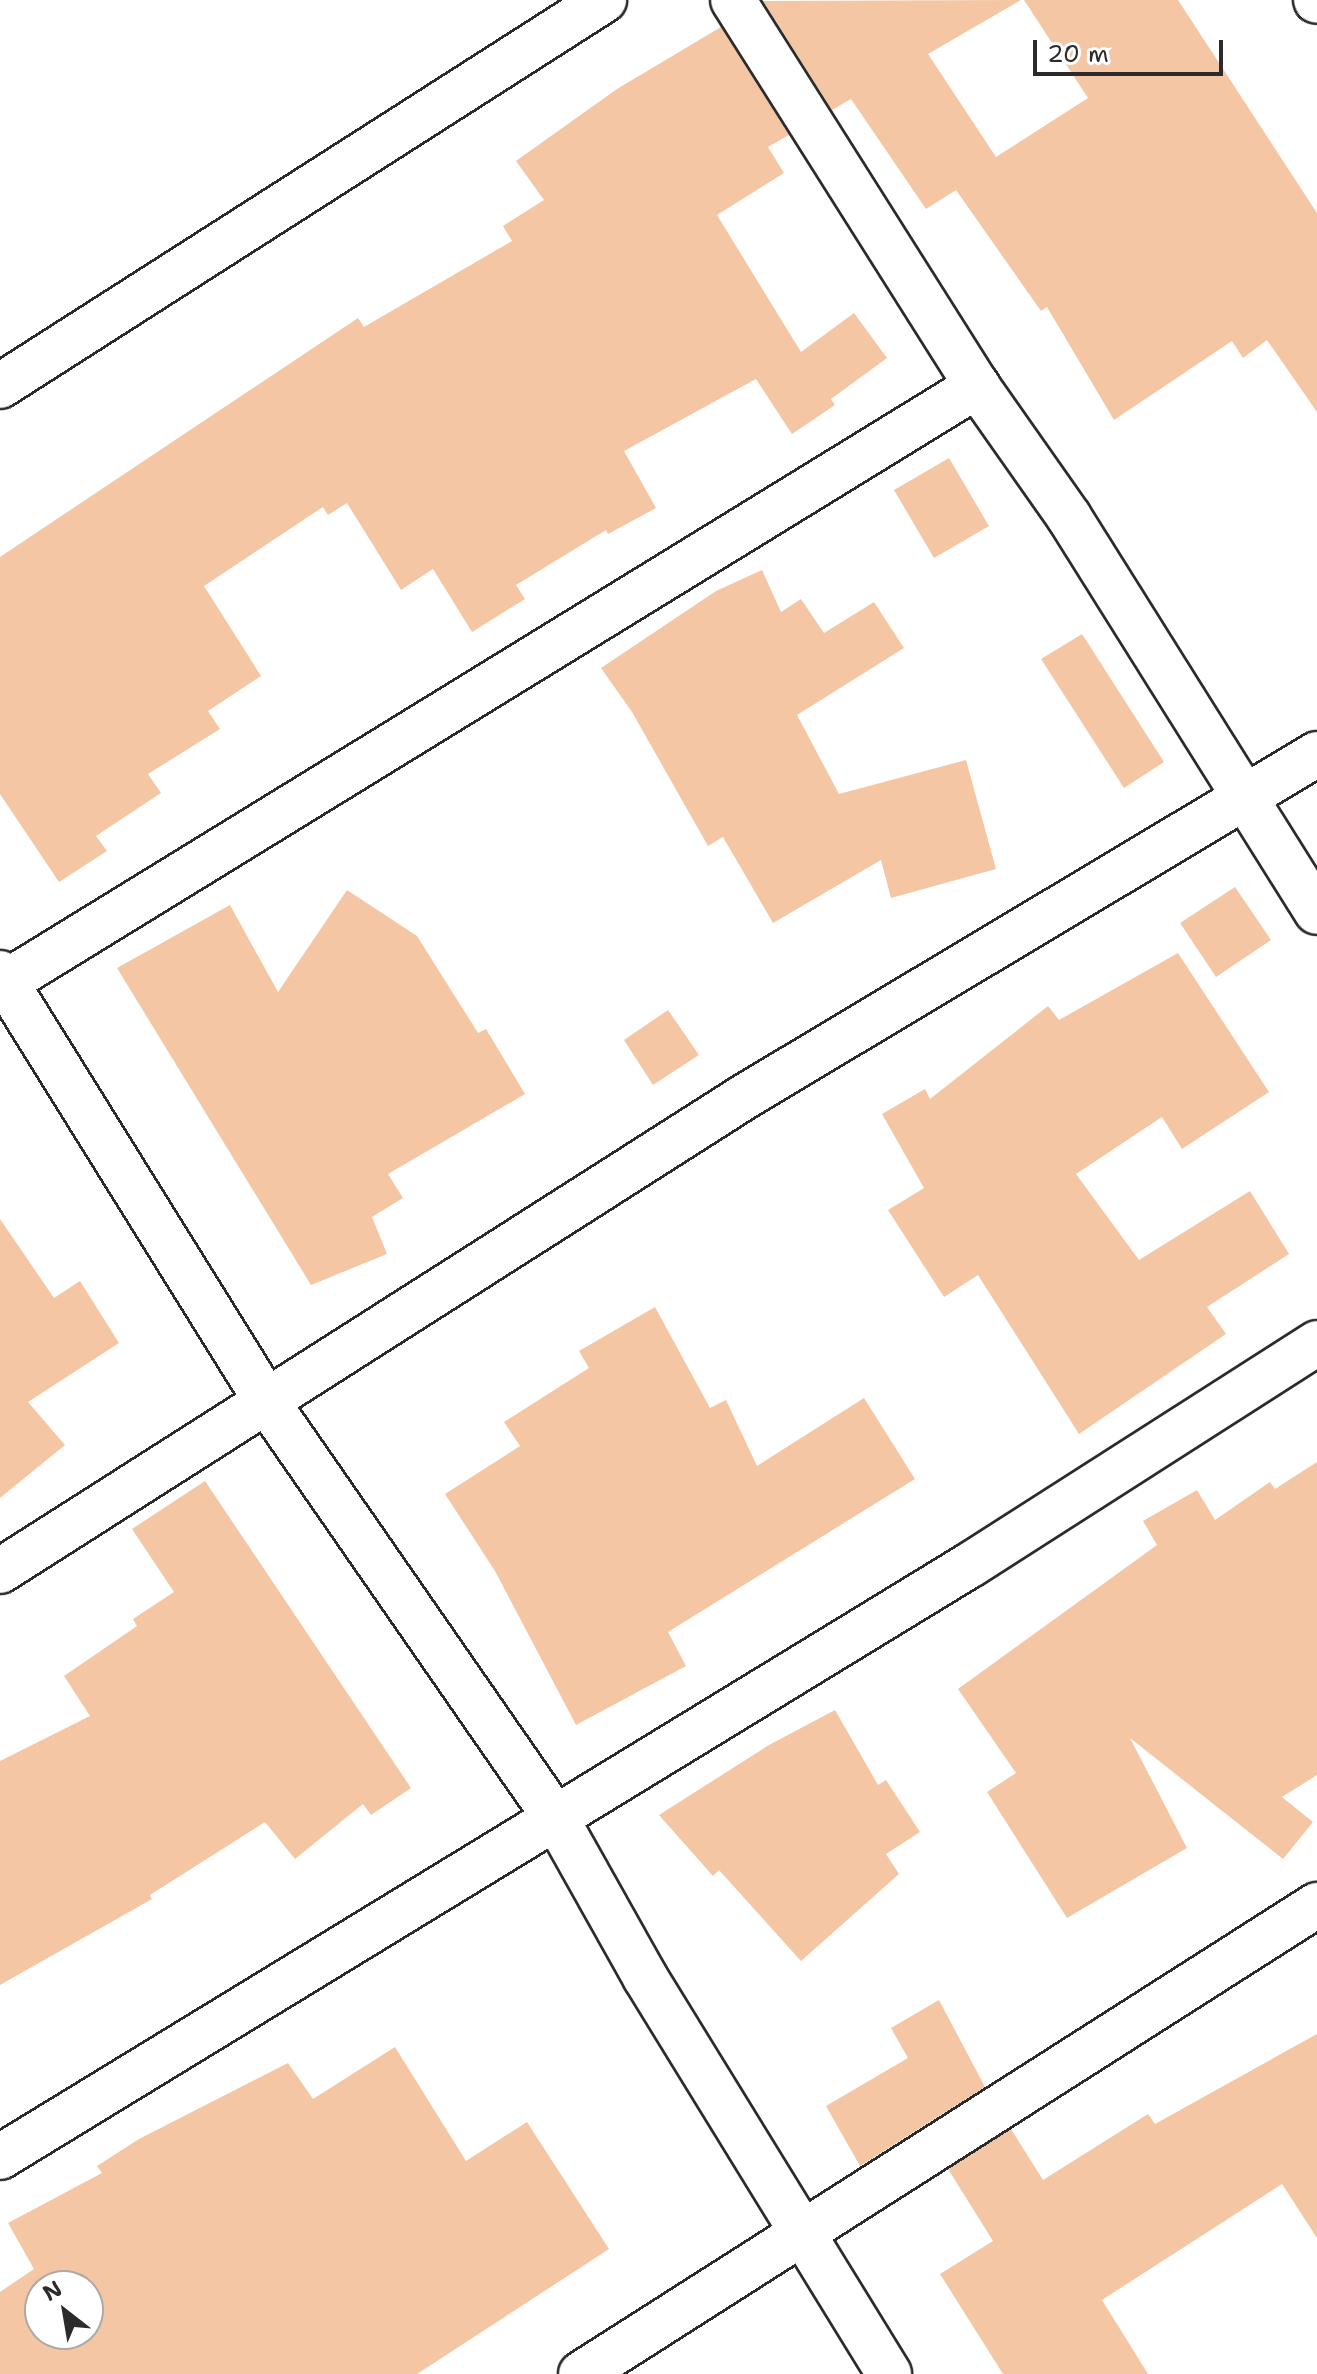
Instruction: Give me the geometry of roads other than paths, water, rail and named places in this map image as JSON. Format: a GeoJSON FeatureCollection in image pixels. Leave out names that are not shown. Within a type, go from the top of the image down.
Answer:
{"type":"FeatureCollection","features":[{"type":"Feature","properties":{"kind":"street"},"geometry":{"type":"LineString","coordinates":[[0,386],[604,0]]}},
{"type":"Feature","properties":{"kind":"street"},"geometry":{"type":"LineString","coordinates":[[733,0],[977,386],[1069,517],[1317,912]]}},
{"type":"Feature","properties":{"kind":"street"},"geometry":{"type":"LineString","coordinates":[[889,2374],[645,1977],[557,1820],[267,1402],[2,980],[977,386]]}},
{"type":"Feature","properties":{"kind":"street"},"geometry":{"type":"LineString","coordinates":[[0,1571],[744,1097],[1317,754]]}},
{"type":"Feature","properties":{"kind":"street"},"geometry":{"type":"LineString","coordinates":[[0,2157],[557,1820],[1317,1343]]}},
{"type":"Feature","properties":{"kind":"street"},"geometry":{"type":"LineString","coordinates":[[581,2374],[1317,1905]]}}]}
